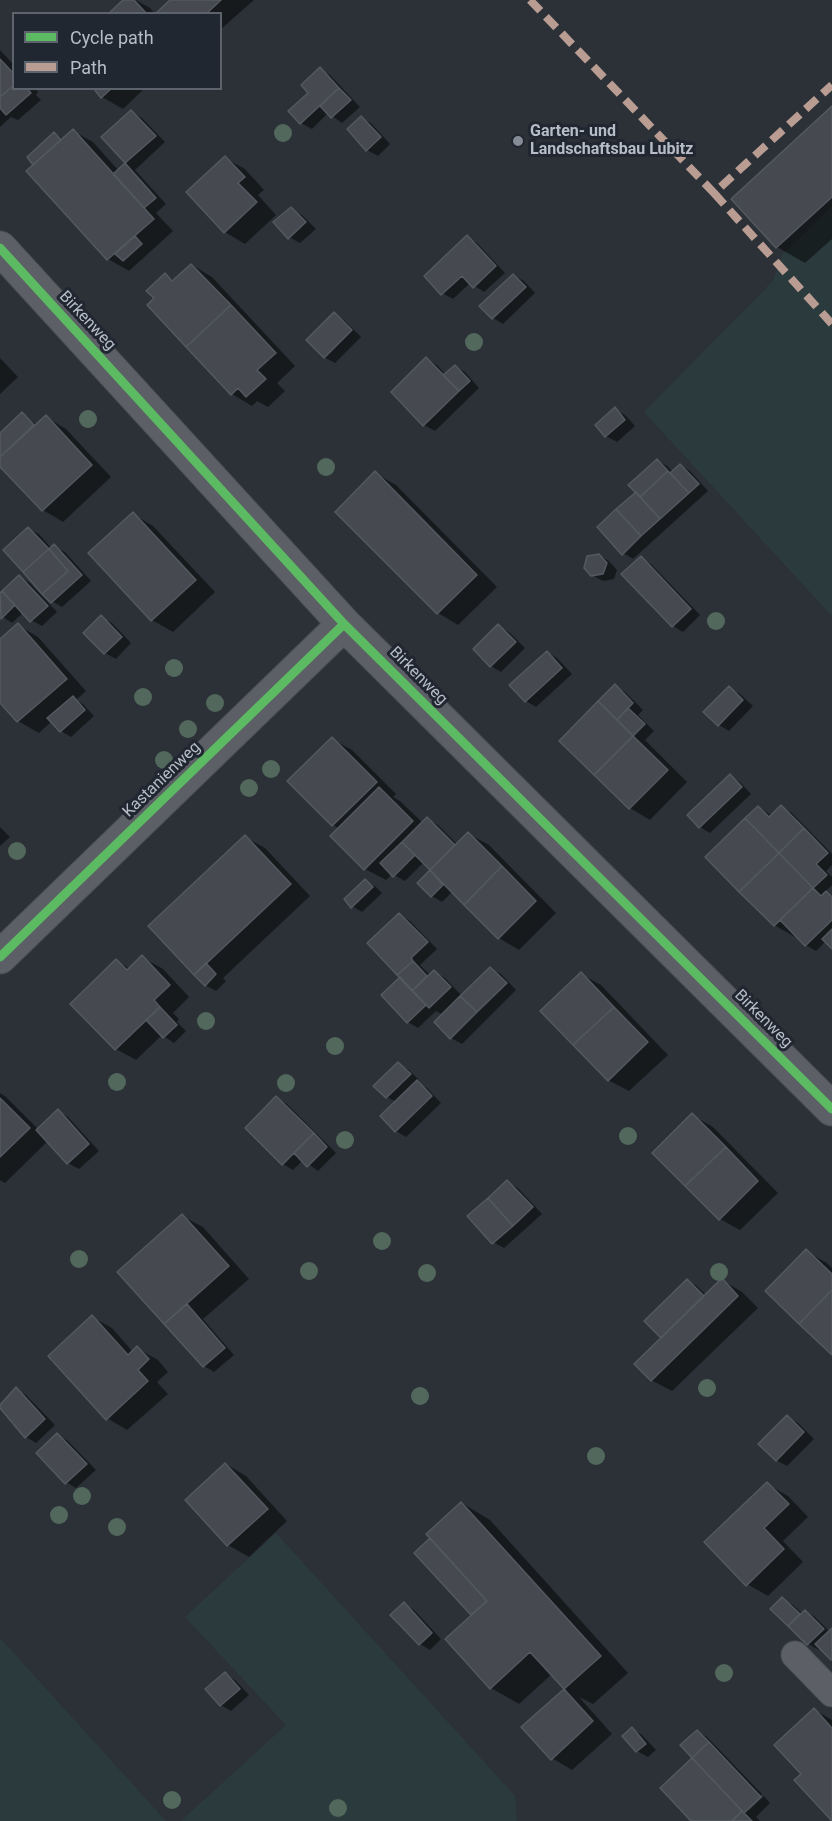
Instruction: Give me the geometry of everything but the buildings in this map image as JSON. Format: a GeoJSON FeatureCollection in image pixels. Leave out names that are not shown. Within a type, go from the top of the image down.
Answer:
{"type":"FeatureCollection","features":[{"type":"Feature","properties":{"kind":"street","name":"Birkenweg"},"geometry":{"type":"LineString","coordinates":[[0,248],[344,624],[832,1109]]}},
{"type":"Feature","properties":{"kind":"street","name":"Kastanienweg"},"geometry":{"type":"LineString","coordinates":[[0,957],[344,624]]}},
{"type":"Feature","properties":{"kind":"lane"},"geometry":{"type":"LineString","coordinates":[[795,1655],[832,1693]]}},
{"type":"Feature","properties":{"kind":"shaded area"},"geometry":{"type":"Polygon","coordinates":[[[832,206],[832,616],[644,412],[773,281],[782,255],[832,206]]]}},
{"type":"Feature","properties":{"kind":"shaded area"},"geometry":{"type":"Polygon","coordinates":[[[276,1533],[515,1796],[517,1821],[181,1821],[286,1725],[185,1617],[276,1533]]]}},
{"type":"Feature","properties":{"kind":"shaded area"},"geometry":{"type":"Polygon","coordinates":[[[0,1638],[166,1821],[0,1821],[0,1638]]]}},
{"type":"Feature","properties":{"kind":"marked path"},"geometry":{"type":"LineString","coordinates":[[530,0],[714,193],[832,85]]}},
{"type":"Feature","properties":{"kind":"marked path"},"geometry":{"type":"LineString","coordinates":[[714,193],[832,324]]}},
{"type":"Feature","properties":{"kind":"cycle path"},"geometry":{"type":"LineString","coordinates":[[0,248],[344,624],[832,1109]]}},
{"type":"Feature","properties":{"kind":"cycle path"},"geometry":{"type":"LineString","coordinates":[[0,957],[344,624]]}},
{"type":"Feature","properties":{"kind":"place","name":"Garten- und Landschaftsbau Lubitz"},"geometry":{"type":"Point","coordinates":[518,141]}}]}
